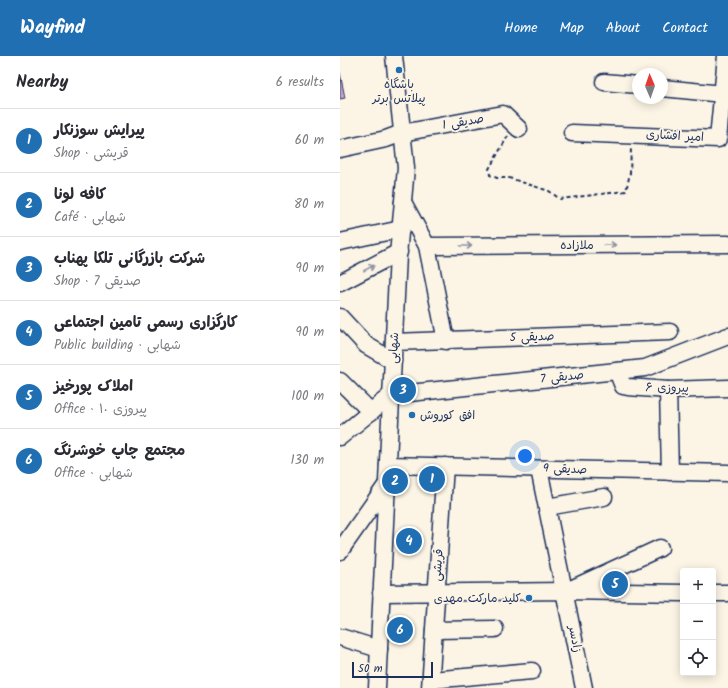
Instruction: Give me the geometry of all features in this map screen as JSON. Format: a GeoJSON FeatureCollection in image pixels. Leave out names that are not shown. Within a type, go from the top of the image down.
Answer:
{"type":"FeatureCollection","features":[{"type":"Feature","properties":{"kind":"street","name":"شهابی"},"geometry":{"type":"LineString","coordinates":[[377,688],[391,395],[399,252],[406,168],[394,56]]}},
{"type":"Feature","properties":{"kind":"street","name":"امیر افشاری"},"geometry":{"type":"LineString","coordinates":[[572,133],[632,134],[723,139],[723,94],[726,56]]}},
{"type":"Feature","properties":{"kind":"street"},"geometry":{"type":"LineString","coordinates":[[604,82],[632,84]]}},
{"type":"Feature","properties":{"kind":"street"},"geometry":{"type":"LineString","coordinates":[[668,89],[723,94]]}},
{"type":"Feature","properties":{"kind":"street","name":"صدیقی 1"},"geometry":{"type":"LineString","coordinates":[[402,133],[503,114],[519,129]]}},
{"type":"Feature","properties":{"kind":"street"},"geometry":{"type":"LineString","coordinates":[[340,149],[386,139],[402,133]]}},
{"type":"Feature","properties":{"kind":"street"},"geometry":{"type":"LineString","coordinates":[[403,202],[427,246],[446,341]]}},
{"type":"Feature","properties":{"kind":"street"},"geometry":{"type":"LineString","coordinates":[[340,242],[401,229]]}},
{"type":"Feature","properties":{"kind":"street","name":"ملازاده"},"geometry":{"type":"LineString","coordinates":[[427,246],[728,244]]}},
{"type":"Feature","properties":{"kind":"street"},"geometry":{"type":"LineString","coordinates":[[340,283],[399,252]]}},
{"type":"Feature","properties":{"kind":"street"},"geometry":{"type":"LineString","coordinates":[[340,317],[366,345],[393,361]]}},
{"type":"Feature","properties":{"kind":"street","name":"صدیقی 5"},"geometry":{"type":"LineString","coordinates":[[394,342],[670,332]]}},
{"type":"Feature","properties":{"kind":"street","name":"صدیقی 7"},"geometry":{"type":"LineString","coordinates":[[391,395],[645,368],[728,336]]}},
{"type":"Feature","properties":{"kind":"street","name":"پیروزی ۶"},"geometry":{"type":"LineString","coordinates":[[617,371],[623,386],[668,390],[728,388]]}},
{"type":"Feature","properties":{"kind":"street"},"geometry":{"type":"LineString","coordinates":[[340,381],[371,412]]}},
{"type":"Feature","properties":{"kind":"street"},"geometry":{"type":"LineString","coordinates":[[668,390],[670,472]]}},
{"type":"Feature","properties":{"kind":"street"},"geometry":{"type":"LineString","coordinates":[[340,437],[391,395]]}},
{"type":"Feature","properties":{"kind":"street","name":"صدیقی 9"},"geometry":{"type":"LineString","coordinates":[[388,465],[728,473]]}},
{"type":"Feature","properties":{"kind":"street","name":"قریشی"},"geometry":{"type":"LineString","coordinates":[[430,684],[445,466]]}},
{"type":"Feature","properties":{"kind":"street","name":"زادسر"},"geometry":{"type":"LineString","coordinates":[[539,469],[584,688]]}},
{"type":"Feature","properties":{"kind":"street"},"geometry":{"type":"LineString","coordinates":[[340,551],[387,484]]}},
{"type":"Feature","properties":{"kind":"street"},"geometry":{"type":"LineString","coordinates":[[547,507],[604,497]]}},
{"type":"Feature","properties":{"kind":"street"},"geometry":{"type":"LineString","coordinates":[[565,591],[660,548]]}},
{"type":"Feature","properties":{"kind":"street"},"geometry":{"type":"LineString","coordinates":[[381,594],[565,591],[680,593]]}},
{"type":"Feature","properties":{"kind":"street"},"geometry":{"type":"LineString","coordinates":[[716,593],[728,593]]}},
{"type":"Feature","properties":{"kind":"street"},"geometry":{"type":"LineString","coordinates":[[434,630],[495,629]]}},
{"type":"Feature","properties":{"kind":"street"},"geometry":{"type":"LineString","coordinates":[[340,637],[379,648]]}},
{"type":"Feature","properties":{"kind":"street"},"geometry":{"type":"LineString","coordinates":[[430,684],[532,671]]}},
{"type":"Feature","properties":{"kind":"path"},"geometry":{"type":"LineString","coordinates":[[519,129],[511,132],[505,138],[489,170],[490,175],[497,178],[509,178],[549,191],[560,199],[626,191],[630,173],[632,134]]}},
{"type":"Feature","properties":{"kind":"building"},"geometry":{"type":"Polygon","coordinates":[[[340,73],[345,98],[340,99],[340,73]]]}},
{"type":"Feature","properties":{"kind":"place","name":"باشگاه پیلاتس برتر"},"geometry":{"type":"Point","coordinates":[399,70]}},
{"type":"Feature","properties":{"kind":"place","name":"شرکت بازرگانی تلکا پهناب"},"geometry":{"type":"Point","coordinates":[403,390]}},
{"type":"Feature","properties":{"kind":"place","name":"افق کوروش"},"geometry":{"type":"Point","coordinates":[412,415]}},
{"type":"Feature","properties":{"kind":"place","name":"پیرایش سوزنکار"},"geometry":{"type":"Point","coordinates":[432,479]}},
{"type":"Feature","properties":{"kind":"place","name":"کافه لونا"},"geometry":{"type":"Point","coordinates":[395,481]}},
{"type":"Feature","properties":{"kind":"place","name":"کارگزاری رسمی تامین اجتماعی"},"geometry":{"type":"Point","coordinates":[409,541]}},
{"type":"Feature","properties":{"kind":"place","name":"املاک پورخیز"},"geometry":{"type":"Point","coordinates":[615,584]}},
{"type":"Feature","properties":{"kind":"place","name":"کلید مارکت مهدی"},"geometry":{"type":"Point","coordinates":[529,598]}},
{"type":"Feature","properties":{"kind":"place","name":"مجتمع چاپ خوشرنگ"},"geometry":{"type":"Point","coordinates":[400,630]}}]}
